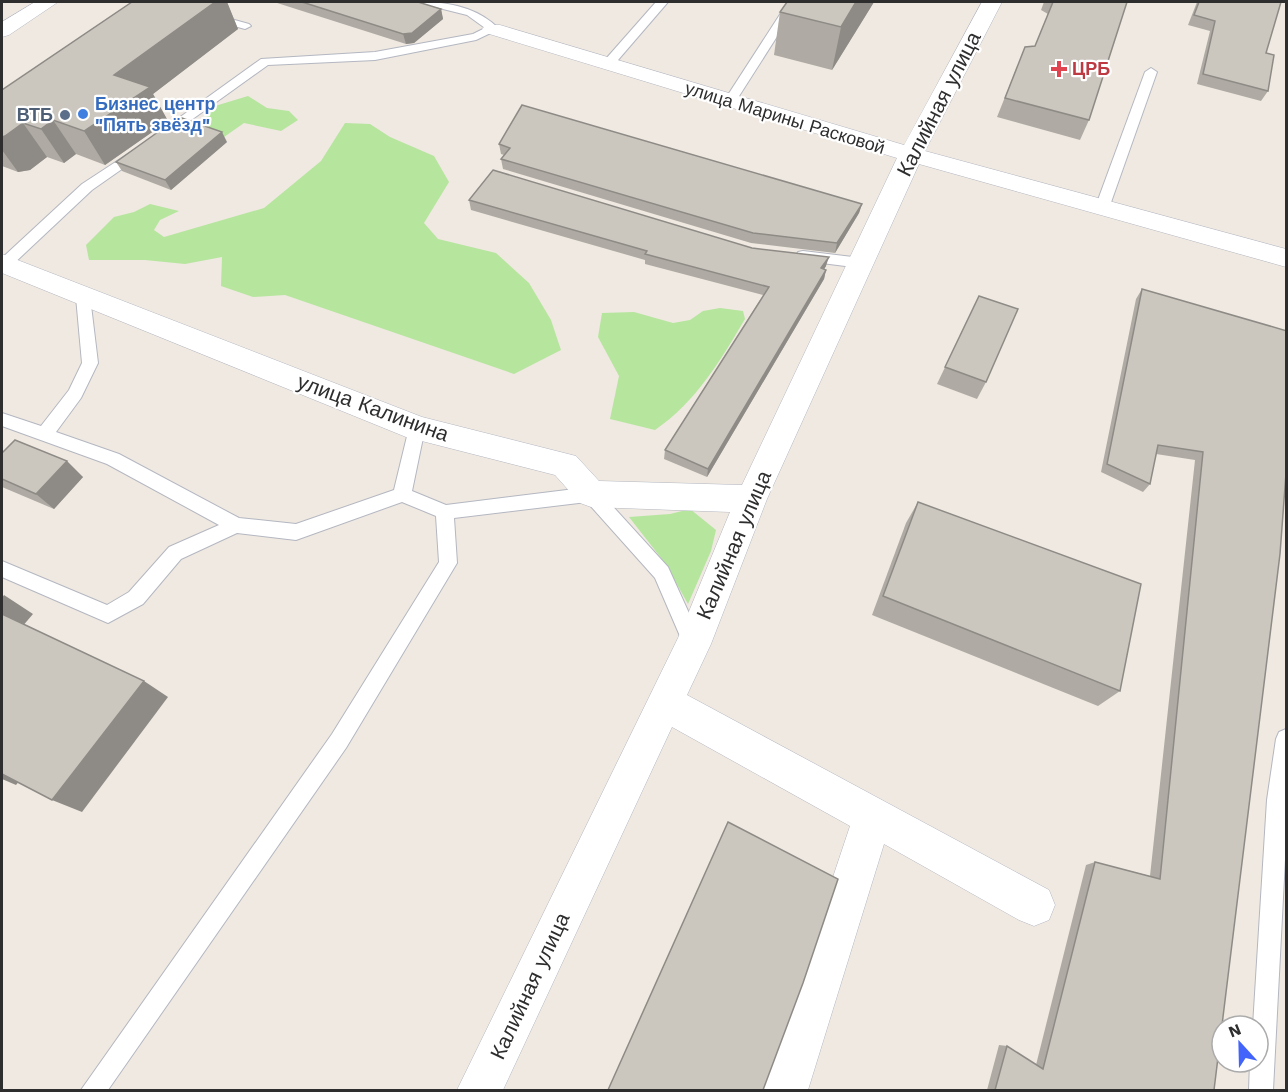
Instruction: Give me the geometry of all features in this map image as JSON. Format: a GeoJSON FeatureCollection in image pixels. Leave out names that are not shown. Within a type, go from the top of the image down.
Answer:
{"type":"FeatureCollection","features":[{"type":"Feature","properties":{"kind":"street"},"geometry":{"type":"LineString","coordinates":[[2,31],[48,2]]}},
{"type":"Feature","properties":{"kind":"street","name":"Калийная улица"},"geometry":{"type":"LineString","coordinates":[[480,1090],[693,644],[751,499],[911,156],[992,2]]}},
{"type":"Feature","properties":{"kind":"street","name":"улица Марины Расковой"},"geometry":{"type":"LineString","coordinates":[[493,29],[911,156],[1287,258]]}},
{"type":"Feature","properties":{"kind":"street","name":"улица Калинина"},"geometry":{"type":"LineString","coordinates":[[3,264],[417,428],[565,465],[591,494]]}},
{"type":"Feature","properties":{"kind":"street"},"geometry":{"type":"LineString","coordinates":[[591,494],[751,499]]}},
{"type":"Feature","properties":{"kind":"street"},"geometry":{"type":"LineString","coordinates":[[665,703],[1034,905]]}},
{"type":"Feature","properties":{"kind":"street"},"geometry":{"type":"LineString","coordinates":[[784,1090],[873,816]]}},
{"type":"Feature","properties":{"kind":"lane"},"geometry":{"type":"LineString","coordinates":[[3,264],[87,187],[265,62],[375,56],[476,37],[493,29],[471,13],[427,2]]}},
{"type":"Feature","properties":{"kind":"lane"},"geometry":{"type":"LineString","coordinates":[[608,64],[662,2]]}},
{"type":"Feature","properties":{"kind":"lane"},"geometry":{"type":"LineString","coordinates":[[730,101],[756,60],[764,40],[793,2]]}},
{"type":"Feature","properties":{"kind":"lane"},"geometry":{"type":"LineString","coordinates":[[202,14],[245,26]]}},
{"type":"Feature","properties":{"kind":"lane"},"geometry":{"type":"LineString","coordinates":[[1102,208],[1151,72]]}},
{"type":"Feature","properties":{"kind":"lane"},"geometry":{"type":"LineString","coordinates":[[784,254],[861,263]]}},
{"type":"Feature","properties":{"kind":"lane"},"geometry":{"type":"LineString","coordinates":[[44,435],[75,394],[90,363],[83,297]]}},
{"type":"Feature","properties":{"kind":"lane"},"geometry":{"type":"LineString","coordinates":[[2,419],[113,459],[236,525],[296,532],[402,495],[445,512],[591,494],[662,573],[693,644]]}},
{"type":"Feature","properties":{"kind":"lane"},"geometry":{"type":"LineString","coordinates":[[402,495],[417,428]]}},
{"type":"Feature","properties":{"kind":"lane"},"geometry":{"type":"LineString","coordinates":[[93,1090],[339,741],[448,563],[445,512]]}},
{"type":"Feature","properties":{"kind":"lane"},"geometry":{"type":"LineString","coordinates":[[2,569],[108,614],[136,598],[175,553],[236,525]]}},
{"type":"Feature","properties":{"kind":"lane"},"geometry":{"type":"LineString","coordinates":[[1262,1090],[1278,800],[1287,739]]}},
{"type":"Feature","properties":{"kind":"green space"},"geometry":{"type":"Polygon","coordinates":[[[248,96],[267,108],[289,111],[298,120],[281,131],[244,123],[224,137],[193,133],[215,106],[248,96]]]}},
{"type":"Feature","properties":{"kind":"green space"},"geometry":{"type":"Polygon","coordinates":[[[345,123],[370,124],[390,137],[434,156],[449,182],[424,223],[438,239],[496,253],[529,283],[551,320],[561,350],[514,374],[285,295],[253,297],[221,286],[222,257],[185,264],[145,260],[89,260],[86,245],[114,217],[134,212],[150,204],[179,211],[160,220],[154,230],[164,237],[264,208],[321,161],[345,123]]]}},
{"type":"Feature","properties":{"kind":"green space"},"geometry":{"type":"Polygon","coordinates":[[[720,308],[743,311],[745,319],[706,380],[683,407],[655,430],[610,419],[619,376],[598,337],[602,313],[634,312],[673,323],[690,320],[703,311],[720,308]]]}},
{"type":"Feature","properties":{"kind":"green space"},"geometry":{"type":"Polygon","coordinates":[[[690,509],[716,530],[711,551],[688,604],[665,563],[629,517],[670,514],[690,509]]]}},
{"type":"Feature","properties":{"kind":"building"},"geometry":{"type":"Polygon","coordinates":[[[132,2],[215,2],[114,75],[150,87],[84,131],[53,120],[41,129],[23,123],[2,137],[2,90],[132,2]]]}},
{"type":"Feature","properties":{"kind":"building"},"geometry":{"type":"Polygon","coordinates":[[[302,2],[418,2],[441,9],[412,33],[403,34],[302,2]]]}},
{"type":"Feature","properties":{"kind":"building"},"geometry":{"type":"Polygon","coordinates":[[[787,2],[856,2],[841,27],[780,12],[787,2]]]}},
{"type":"Feature","properties":{"kind":"building","name":"ЦРБ"},"geometry":{"type":"Polygon","coordinates":[[[1053,2],[1127,2],[1089,120],[1005,98],[1025,47],[1035,46],[1053,2]]]}},
{"type":"Feature","properties":{"kind":"building"},"geometry":{"type":"Polygon","coordinates":[[[1199,2],[1281,2],[1266,53],[1274,55],[1268,91],[1203,74],[1215,21],[1194,15],[1199,2]]]}},
{"type":"Feature","properties":{"kind":"building"},"geometry":{"type":"Polygon","coordinates":[[[522,105],[862,204],[837,243],[753,233],[501,159],[510,148],[499,144],[522,105]]]}},
{"type":"Feature","properties":{"kind":"building"},"geometry":{"type":"Polygon","coordinates":[[[179,117],[222,132],[165,180],[116,162],[179,117]]]}},
{"type":"Feature","properties":{"kind":"building"},"geometry":{"type":"Polygon","coordinates":[[[493,170],[752,248],[829,257],[821,268],[826,270],[708,469],[665,450],[769,287],[645,254],[647,251],[469,200],[493,170]]]}},
{"type":"Feature","properties":{"kind":"building"},"geometry":{"type":"Polygon","coordinates":[[[1142,289],[1287,331],[1287,460],[1280,554],[1223,1014],[1210,1014],[1210,1074],[1216,1074],[1214,1090],[995,1090],[1007,1046],[1043,1069],[1095,862],[1160,879],[1203,452],[1158,445],[1150,484],[1107,464],[1142,289]]]}},
{"type":"Feature","properties":{"kind":"building"},"geometry":{"type":"Polygon","coordinates":[[[979,296],[1018,309],[986,382],[945,367],[979,296]]]}},
{"type":"Feature","properties":{"kind":"building"},"geometry":{"type":"Polygon","coordinates":[[[15,440],[67,461],[36,494],[2,479],[2,453],[15,440]]]}},
{"type":"Feature","properties":{"kind":"building"},"geometry":{"type":"Polygon","coordinates":[[[918,502],[1141,584],[1120,691],[883,596],[918,502]]]}},
{"type":"Feature","properties":{"kind":"building"},"geometry":{"type":"Polygon","coordinates":[[[2,614],[144,681],[52,800],[2,774],[2,614]]]}},
{"type":"Feature","properties":{"kind":"building"},"geometry":{"type":"Polygon","coordinates":[[[728,822],[838,879],[803,983],[763,1090],[608,1090],[728,822]]]}},
{"type":"Feature","properties":{"kind":"place","name":"ЦРБ"},"geometry":{"type":"Point","coordinates":[1059,69]}},
{"type":"Feature","properties":{"kind":"place","name":"Бизнес центр \"Пять звёзд\""},"geometry":{"type":"Point","coordinates":[83,114]}},
{"type":"Feature","properties":{"kind":"place","name":"ВТБ"},"geometry":{"type":"Point","coordinates":[65,115]}}]}
